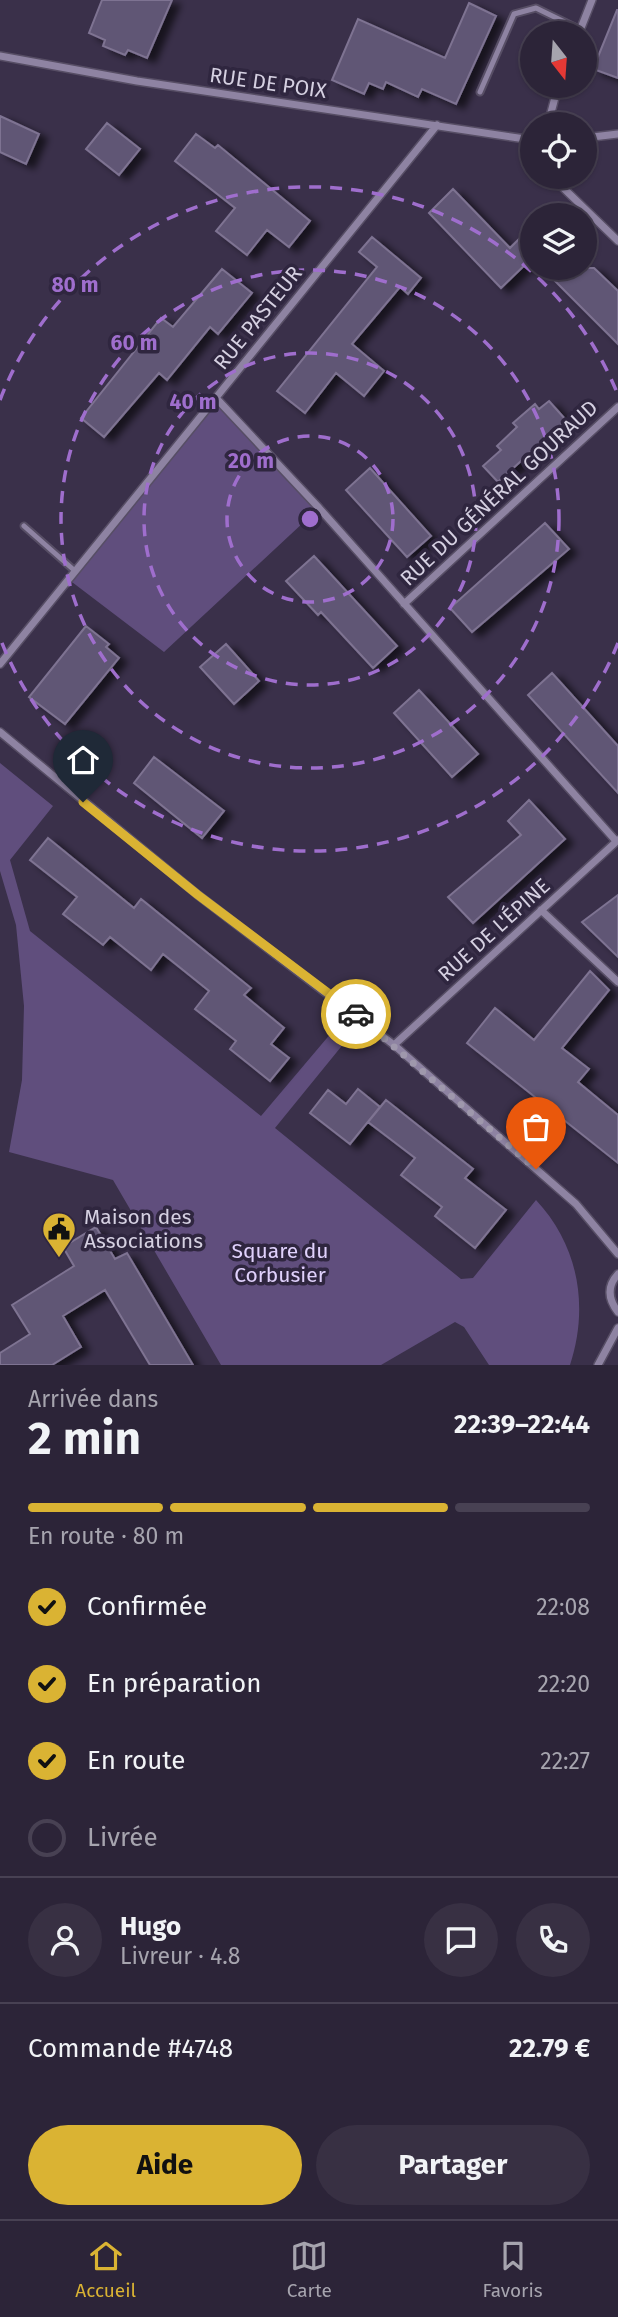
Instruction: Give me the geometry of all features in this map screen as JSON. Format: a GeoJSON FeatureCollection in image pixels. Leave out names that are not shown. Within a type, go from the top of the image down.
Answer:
{"type":"FeatureCollection","features":[{"type":"Feature","properties":{"kind":"street"},"geometry":{"type":"LineString","coordinates":[[584,21],[592,0]]}},
{"type":"Feature","properties":{"kind":"street","name":"RUE DE POIX"},"geometry":{"type":"LineString","coordinates":[[0,56],[137,81],[520,138]]}},
{"type":"Feature","properties":{"kind":"street","name":"RUE PASTEUR"},"geometry":{"type":"LineString","coordinates":[[0,664],[437,125]]}},
{"type":"Feature","properties":{"kind":"street"},"geometry":{"type":"LineString","coordinates":[[597,136],[618,134]]}},
{"type":"Feature","properties":{"kind":"street"},"geometry":{"type":"LineString","coordinates":[[564,189],[618,241]]}},
{"type":"Feature","properties":{"kind":"street","name":"RUE DU GÉNÉRAL GOURAUD"},"geometry":{"type":"LineString","coordinates":[[216,398],[617,841]]}},
{"type":"Feature","properties":{"kind":"street","name":"RUE DU GÉNÉRAL GOURAUD"},"geometry":{"type":"LineString","coordinates":[[404,604],[618,407]]}},
{"type":"Feature","properties":{"kind":"street"},"geometry":{"type":"LineString","coordinates":[[0,732],[198,895],[394,1045],[576,1204],[605,1235],[618,1254]]}},
{"type":"Feature","properties":{"kind":"street","name":"RUE DE L'ÉPINE"},"geometry":{"type":"LineString","coordinates":[[394,1045],[617,841]]}},
{"type":"Feature","properties":{"kind":"street"},"geometry":{"type":"LineString","coordinates":[[541,910],[618,982]]}},
{"type":"Feature","properties":{"kind":"street"},"geometry":{"type":"LineString","coordinates":[[618,1274],[610,1287],[610,1296],[618,1312]]}},
{"type":"Feature","properties":{"kind":"street"},"geometry":{"type":"LineString","coordinates":[[598,1365],[618,1328]]}},
{"type":"Feature","properties":{"kind":"lane"},"geometry":{"type":"LineString","coordinates":[[480,92],[514,14],[536,8],[560,21]]}},
{"type":"Feature","properties":{"kind":"lane"},"geometry":{"type":"LineString","coordinates":[[24,526],[75,571]]}},
{"type":"Feature","properties":{"kind":"green space"},"geometry":{"type":"Polygon","coordinates":[[[216,398],[319,508],[164,652],[68,579],[216,398]]]}},
{"type":"Feature","properties":{"kind":"green space","name":"Square du Corbusier"},"geometry":{"type":"Polygon","coordinates":[[[0,763],[53,806],[10,860],[30,931],[261,1116],[332,1032],[345,1042],[275,1128],[461,1279],[473,1278],[536,1200],[562,1237],[576,1278],[579,1321],[570,1365],[489,1365],[464,1327],[455,1322],[381,1365],[221,1365],[113,1180],[9,1152],[22,1080],[24,1006],[16,925],[0,871],[0,763]]]}},
{"type":"Feature","properties":{"kind":"building"},"geometry":{"type":"Polygon","coordinates":[[[102,0],[172,0],[147,58],[128,50],[125,55],[103,46],[105,40],[89,33],[102,0]]]}},
{"type":"Feature","properties":{"kind":"building"},"geometry":{"type":"Polygon","coordinates":[[[469,3],[496,16],[456,104],[422,89],[418,97],[386,82],[383,89],[369,83],[364,94],[332,80],[358,19],[445,58],[469,3]]]}},
{"type":"Feature","properties":{"kind":"building"},"geometry":{"type":"Polygon","coordinates":[[[618,10],[618,78],[597,70],[597,59],[618,10]]]}},
{"type":"Feature","properties":{"kind":"building"},"geometry":{"type":"Polygon","coordinates":[[[0,116],[39,134],[26,164],[0,152],[0,116]]]}},
{"type":"Feature","properties":{"kind":"building"},"geometry":{"type":"Polygon","coordinates":[[[107,123],[140,149],[119,175],[86,149],[107,123]]]}},
{"type":"Feature","properties":{"kind":"building"},"geometry":{"type":"Polygon","coordinates":[[[196,134],[215,148],[218,145],[310,221],[289,247],[267,230],[247,255],[216,231],[235,208],[175,161],[196,134]]]}},
{"type":"Feature","properties":{"kind":"building"},"geometry":{"type":"Polygon","coordinates":[[[453,189],[510,248],[520,238],[520,270],[501,288],[429,213],[453,189]]]}},
{"type":"Feature","properties":{"kind":"building"},"geometry":{"type":"Polygon","coordinates":[[[372,237],[421,278],[408,294],[400,287],[352,344],[384,371],[364,396],[336,373],[305,413],[277,391],[377,267],[359,252],[372,237]]]}},
{"type":"Feature","properties":{"kind":"building"},"geometry":{"type":"Polygon","coordinates":[[[222,269],[252,293],[218,334],[210,327],[167,380],[159,373],[104,437],[81,418],[161,318],[173,327],[222,269]]]}},
{"type":"Feature","properties":{"kind":"building"},"geometry":{"type":"Polygon","coordinates":[[[597,271],[618,291],[618,344],[554,280],[597,280],[597,271]]]}},
{"type":"Feature","properties":{"kind":"building"},"geometry":{"type":"Polygon","coordinates":[[[549,401],[566,420],[498,482],[483,466],[501,450],[497,446],[517,427],[513,423],[535,404],[539,409],[549,401]]]}},
{"type":"Feature","properties":{"kind":"building"},"geometry":{"type":"Polygon","coordinates":[[[370,468],[431,536],[407,557],[346,490],[370,468]]]}},
{"type":"Feature","properties":{"kind":"building"},"geometry":{"type":"Polygon","coordinates":[[[545,523],[569,549],[472,632],[450,608],[545,523]]]}},
{"type":"Feature","properties":{"kind":"building"},"geometry":{"type":"Polygon","coordinates":[[[314,556],[397,646],[373,668],[321,612],[318,615],[286,581],[314,556]]]}},
{"type":"Feature","properties":{"kind":"building"},"geometry":{"type":"Polygon","coordinates":[[[86,626],[109,644],[106,647],[119,658],[65,724],[29,697],[86,626]]]}},
{"type":"Feature","properties":{"kind":"building"},"geometry":{"type":"Polygon","coordinates":[[[226,644],[259,681],[234,704],[200,667],[226,644]]]}},
{"type":"Feature","properties":{"kind":"building"},"geometry":{"type":"Polygon","coordinates":[[[552,673],[618,746],[618,793],[528,695],[552,673]]]}},
{"type":"Feature","properties":{"kind":"building"},"geometry":{"type":"Polygon","coordinates":[[[419,690],[478,754],[452,777],[394,713],[419,690]]]}},
{"type":"Feature","properties":{"kind":"building"},"geometry":{"type":"Polygon","coordinates":[[[154,757],[224,811],[202,838],[134,783],[154,757]]]}},
{"type":"Feature","properties":{"kind":"building"},"geometry":{"type":"Polygon","coordinates":[[[529,800],[565,839],[473,923],[448,897],[521,835],[508,821],[529,800]]]}},
{"type":"Feature","properties":{"kind":"building"},"geometry":{"type":"Polygon","coordinates":[[[48,838],[134,908],[141,899],[251,988],[244,995],[284,1028],[271,1044],[289,1058],[270,1081],[230,1049],[236,1041],[195,1009],[209,991],[163,954],[151,970],[110,937],[103,945],[63,914],[77,897],[30,860],[48,838]]]}},
{"type":"Feature","properties":{"kind":"building"},"geometry":{"type":"Polygon","coordinates":[[[618,895],[618,957],[582,922],[618,895]]]}},
{"type":"Feature","properties":{"kind":"building"},"geometry":{"type":"Polygon","coordinates":[[[590,971],[609,990],[562,1048],[589,1069],[578,1082],[618,1115],[618,1163],[467,1043],[495,1008],[534,1040],[590,971]]]}},
{"type":"Feature","properties":{"kind":"building"},"geometry":{"type":"Polygon","coordinates":[[[358,1089],[380,1107],[350,1144],[310,1113],[328,1090],[346,1104],[358,1089]]]}},
{"type":"Feature","properties":{"kind":"building"},"geometry":{"type":"Polygon","coordinates":[[[386,1100],[473,1169],[465,1178],[506,1210],[475,1248],[435,1216],[442,1207],[401,1175],[415,1158],[368,1122],[386,1100]]]}},
{"type":"Feature","properties":{"kind":"building"},"geometry":{"type":"Polygon","coordinates":[[[96,1227],[115,1259],[127,1253],[193,1365],[150,1365],[105,1290],[63,1316],[81,1347],[52,1365],[0,1365],[0,1353],[30,1334],[12,1305],[74,1266],[63,1247],[96,1227]]]}},
{"type":"Feature","properties":{"kind":"way so far"},"geometry":{"type":"LineString","coordinates":[[356,1014],[536,1169]]}},
{"type":"Feature","properties":{"kind":"place","name":"Maison des Associations"},"geometry":{"type":"Point","coordinates":[59,1259]}},
{"type":"Feature","properties":{"kind":"route"},"geometry":{"type":"LineString","coordinates":[[83,802],[198,895],[356,1014]]}}]}
